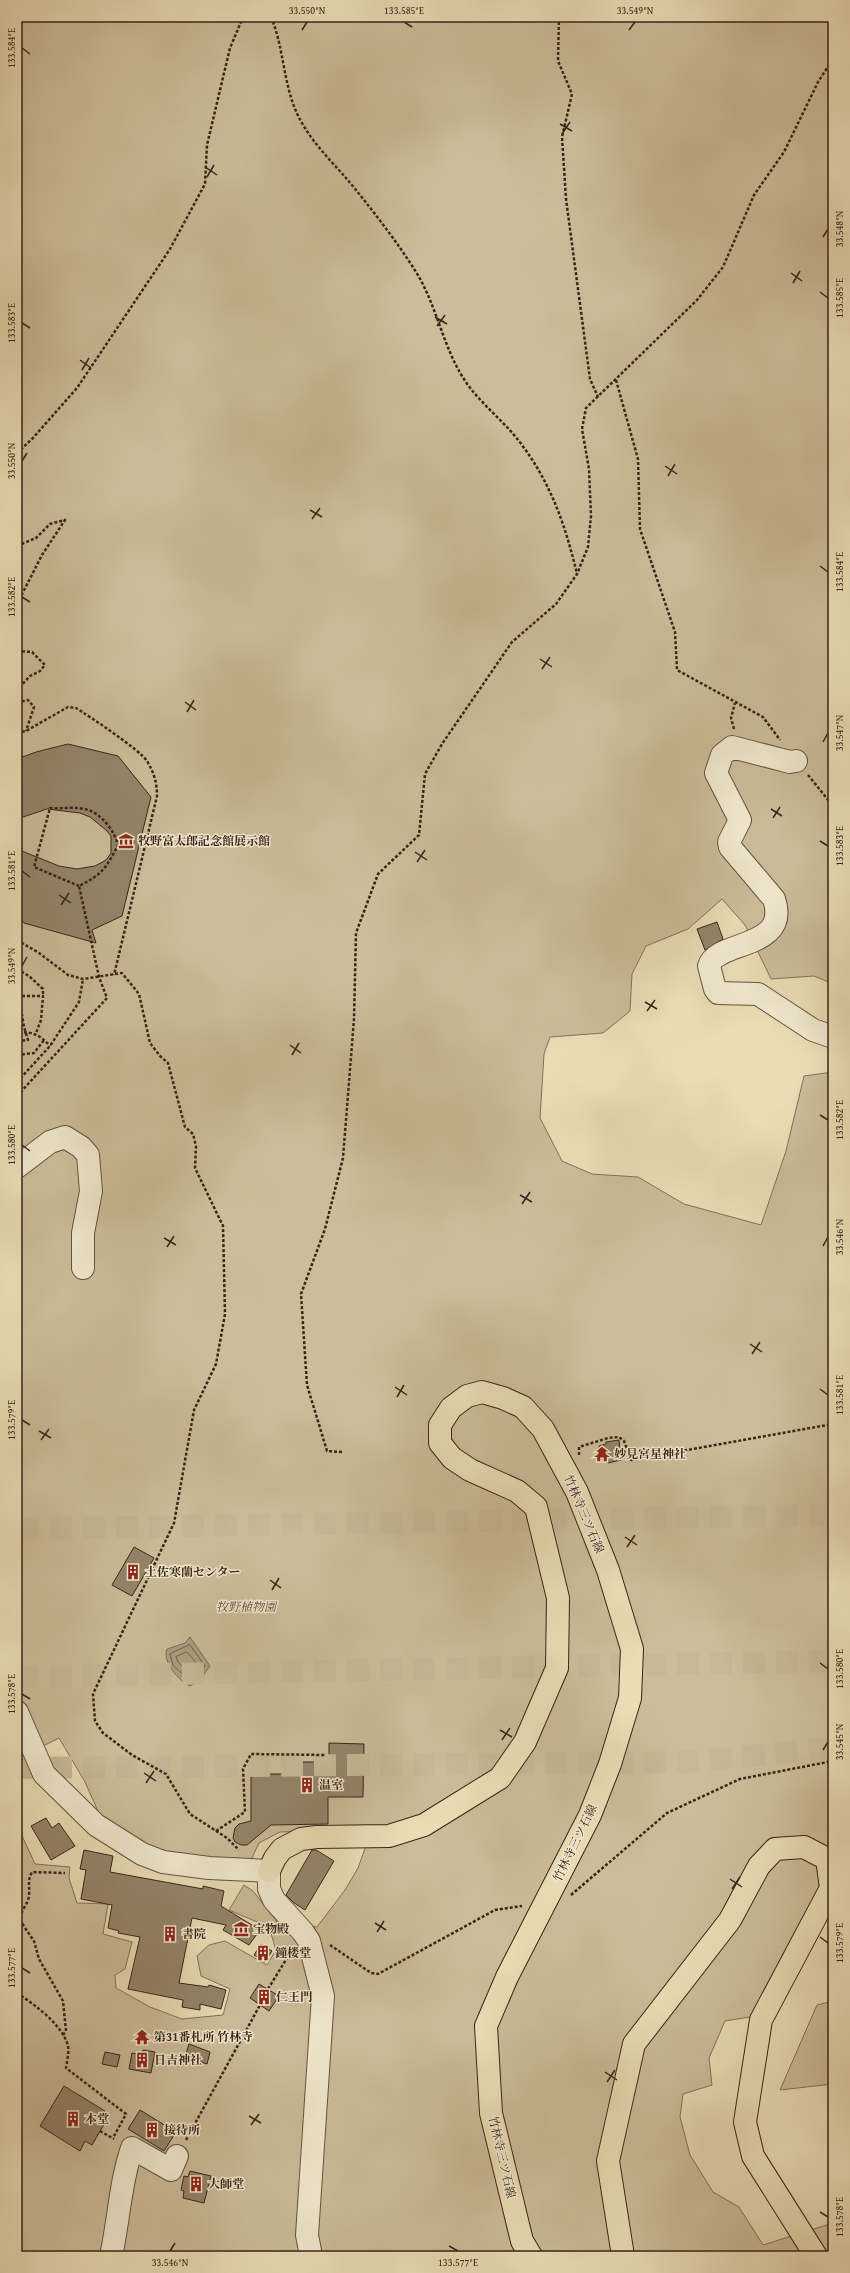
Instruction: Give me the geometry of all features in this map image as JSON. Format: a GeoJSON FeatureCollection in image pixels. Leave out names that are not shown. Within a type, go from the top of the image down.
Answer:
{"type":"FeatureCollection","features":[{"type":"Feature","properties":{"kind":"main road","name":"竹林寺三ツ石線"},"geometry":{"type":"LineString","coordinates":[[269,1871],[278,1853],[296,1841],[312,1837],[389,1836],[407,1832],[431,1822],[500,1778],[528,1736],[557,1668],[558,1598],[536,1507],[517,1490],[464,1466],[452,1458],[440,1443],[440,1425],[451,1408],[467,1396],[482,1392],[503,1398],[523,1407],[543,1429],[577,1492],[608,1570],[632,1649],[630,1698],[610,1764],[590,1815],[508,1977],[486,2026],[491,2113],[522,2241],[531,2256]]}},
{"type":"Feature","properties":{"kind":"main road"},"geometry":{"type":"LineString","coordinates":[[623,2256],[608,2161],[634,2044],[730,1920],[759,1866],[775,1849],[804,1847],[827,1859],[831,1888],[761,2020],[745,2122],[753,2156],[816,2256]]}},
{"type":"Feature","properties":{"kind":"street"},"geometry":{"type":"LineString","coordinates":[[796,761],[790,762],[732,748],[722,755],[716,773],[740,820],[729,842],[730,847],[774,898],[777,906],[773,925],[764,936],[713,957],[709,966],[715,989],[721,994],[758,994],[813,1030],[833,1038]]}},
{"type":"Feature","properties":{"kind":"street"},"geometry":{"type":"LineString","coordinates":[[17,1167],[50,1142],[65,1137],[81,1147],[88,1155],[91,1191],[82,1233],[83,1268]]}},
{"type":"Feature","properties":{"kind":"street"},"geometry":{"type":"LineString","coordinates":[[17,1712],[44,1774],[96,1825],[142,1854],[163,1862],[209,1868],[269,1871],[269,1889],[274,1900],[303,1932],[312,1948],[323,1996],[307,2235],[312,2256]]}},
{"type":"Feature","properties":{"kind":"street"},"geometry":{"type":"LineString","coordinates":[[111,2256],[119,2220],[125,2170],[132,2148],[171,2170],[177,2156]]}},
{"type":"Feature","properties":{"kind":"path"},"geometry":{"type":"LineString","coordinates":[[17,453],[33,438],[77,388],[170,249],[204,184],[207,145],[230,48],[243,17]]}},
{"type":"Feature","properties":{"kind":"path"},"geometry":{"type":"LineString","coordinates":[[271,17],[288,91],[304,127],[326,157],[347,179],[416,272],[441,334],[462,376],[479,400],[518,440],[535,464],[553,495],[568,536],[577,574]]}},
{"type":"Feature","properties":{"kind":"path"},"geometry":{"type":"LineString","coordinates":[[559,17],[558,61],[572,94],[562,137],[569,234],[590,379],[598,397]]}},
{"type":"Feature","properties":{"kind":"path"},"geometry":{"type":"LineString","coordinates":[[342,1452],[327,1451],[307,1385],[301,1294],[325,1229],[342,1158],[349,1102],[354,1019],[356,933],[378,874],[419,835],[425,774],[442,744],[512,642],[556,604],[577,574],[588,547],[591,516],[589,469],[582,429],[586,408],[697,300],[723,267],[754,195],[784,152],[818,82],[833,59]]}},
{"type":"Feature","properties":{"kind":"path"},"geometry":{"type":"LineString","coordinates":[[616,380],[638,459],[640,529],[675,632],[677,670],[763,717],[796,761],[833,806]]}},
{"type":"Feature","properties":{"kind":"path"},"geometry":{"type":"LineString","coordinates":[[17,546],[36,538],[50,524],[65,520],[42,555],[17,604]]}},
{"type":"Feature","properties":{"kind":"path"},"geometry":{"type":"LineString","coordinates":[[17,651],[32,652],[45,665],[40,671],[30,676],[17,690]]}},
{"type":"Feature","properties":{"kind":"path"},"geometry":{"type":"LineString","coordinates":[[17,701],[20,702],[28,700],[32,702],[34,707],[26,731]]}},
{"type":"Feature","properties":{"kind":"path"},"geometry":{"type":"LineString","coordinates":[[735,702],[731,725],[740,741],[737,749]]}},
{"type":"Feature","properties":{"kind":"path"},"geometry":{"type":"LineString","coordinates":[[17,733],[26,731],[68,707],[76,708],[120,738],[146,760],[157,781],[157,796],[114,975]]}},
{"type":"Feature","properties":{"kind":"path"},"geometry":{"type":"LineString","coordinates":[[50,808],[88,810],[108,825],[116,835],[118,845],[108,865],[98,877],[79,886],[34,866],[50,808]]}},
{"type":"Feature","properties":{"kind":"path"},"geometry":{"type":"LineString","coordinates":[[17,1096],[107,998],[100,977],[79,886]]}},
{"type":"Feature","properties":{"kind":"path"},"geometry":{"type":"LineString","coordinates":[[17,940],[39,953],[68,975],[83,979],[122,973],[139,994],[150,1043],[160,1056],[168,1063],[184,1128],[193,1134],[196,1146],[195,1168],[223,1226],[225,1314],[216,1364],[194,1410],[174,1523],[93,1694],[95,1721],[103,1734],[132,1755],[166,1774],[190,1814],[227,1838],[235,1848],[239,1850],[246,1850]]}},
{"type":"Feature","properties":{"kind":"path"},"geometry":{"type":"LineString","coordinates":[[17,969],[34,980],[43,989],[41,1020],[36,1033]]}},
{"type":"Feature","properties":{"kind":"path"},"geometry":{"type":"LineString","coordinates":[[17,1082],[50,1046],[79,1002],[83,979]]}},
{"type":"Feature","properties":{"kind":"path"},"geometry":{"type":"LineString","coordinates":[[17,984],[24,1027],[27,1032],[28,1040],[19,1041],[19,1032],[27,1032],[36,1033],[50,1046]]}},
{"type":"Feature","properties":{"kind":"path"},"geometry":{"type":"LineString","coordinates":[[19,996],[43,996]]}},
{"type":"Feature","properties":{"kind":"path"},"geometry":{"type":"LineString","coordinates":[[17,1056],[34,1053],[44,1040]]}},
{"type":"Feature","properties":{"kind":"path"},"geometry":{"type":"LineString","coordinates":[[579,1462],[579,1447],[608,1438],[619,1437],[624,1441],[630,1460],[833,1424]]}},
{"type":"Feature","properties":{"kind":"path"},"geometry":{"type":"LineString","coordinates":[[216,1831],[245,1812],[243,1769],[252,1754],[325,1755]]}},
{"type":"Feature","properties":{"kind":"path"},"geometry":{"type":"LineString","coordinates":[[327,1944],[371,1973],[378,1974],[494,1910],[546,1902],[561,1904],[667,1813],[740,1779],[833,1761]]}},
{"type":"Feature","properties":{"kind":"path"},"geometry":{"type":"LineString","coordinates":[[63,2035],[66,2031],[63,2001],[39,1959],[34,1941],[19,1919],[21,1910],[30,1896],[28,1879],[32,1872],[65,1873]]}},
{"type":"Feature","properties":{"kind":"path"},"geometry":{"type":"LineString","coordinates":[[268,1989],[303,1932]]}},
{"type":"Feature","properties":{"kind":"path"},"geometry":{"type":"LineString","coordinates":[[17,1993],[40,2008],[63,2035],[68,2047],[66,2068],[126,2114],[113,2138]]}},
{"type":"Feature","properties":{"kind":"path"},"geometry":{"type":"LineString","coordinates":[[177,2156],[239,2047],[260,2005]]}},
{"type":"Feature","properties":{"kind":"green space","name":"牧野植物園"},"geometry":{"type":"Polygon","coordinates":[[[17,17],[833,17],[833,984],[814,976],[771,979],[745,925],[722,899],[688,929],[646,946],[632,974],[630,1011],[603,1033],[550,1037],[544,1054],[540,1118],[562,1161],[592,1174],[638,1177],[684,1204],[761,1225],[786,1151],[804,1076],[833,1072],[833,1850],[825,1856],[817,1896],[750,2017],[725,2021],[709,2058],[712,2085],[683,2094],[680,2117],[690,2155],[713,2192],[739,2207],[763,2245],[833,2223],[833,2256],[17,2256],[17,1801],[23,1838],[35,1864],[70,1867],[69,1878],[77,1903],[108,1904],[103,1934],[132,1942],[125,1969],[115,1975],[116,1988],[150,2007],[182,2019],[223,2015],[230,1989],[201,1976],[197,1956],[209,1945],[225,1941],[267,1965],[276,1950],[269,1927],[229,1910],[244,1885],[253,1891],[277,1922],[295,1921],[300,1924],[317,1927],[345,1890],[358,1868],[372,1829],[280,1832],[259,1843],[251,1860],[212,1860],[141,1851],[101,1818],[85,1782],[59,1738],[17,1759],[17,17]]]}},
{"type":"Feature","properties":{"kind":"green space"},"geometry":{"type":"Polygon","coordinates":[[[833,2001],[833,2084],[780,2090],[817,2005],[833,2001]]]}},
{"type":"Feature","properties":{"kind":"water"},"geometry":{"type":"Polygon","coordinates":[[[190,1637],[210,1666],[199,1681],[190,1686],[181,1680],[172,1670],[166,1654],[167,1649],[185,1643],[190,1637]]]}},
{"type":"Feature","properties":{"kind":"building","name":"牧野富太郎記念館展示館"},"geometry":{"type":"Polygon","coordinates":[[[68,744],[118,756],[151,797],[122,916],[92,930],[96,943],[24,923],[17,915],[17,849],[59,866],[77,869],[95,866],[106,860],[111,853],[111,836],[90,817],[80,813],[47,809],[17,819],[17,759],[36,752],[68,744]]]}},
{"type":"Feature","properties":{"kind":"building"},"geometry":{"type":"Polygon","coordinates":[[[717,922],[723,939],[705,950],[697,929],[717,922]]]}},
{"type":"Feature","properties":{"kind":"building","name":"妙見宮星神社"},"geometry":{"type":"Polygon","coordinates":[[[619,1440],[621,1460],[608,1463],[607,1459],[601,1460],[599,1446],[606,1444],[606,1442],[619,1440]]]}},
{"type":"Feature","properties":{"kind":"building","name":"土佐寒蘭センター"},"geometry":{"type":"Polygon","coordinates":[[[134,1547],[154,1558],[132,1596],[112,1585],[134,1547]]]}},
{"type":"Feature","properties":{"kind":"building","name":"温室"},"geometry":{"type":"Polygon","coordinates":[[[329,1743],[364,1744],[363,1797],[328,1797],[328,1824],[271,1825],[247,1845],[241,1845],[235,1842],[233,1838],[235,1828],[239,1824],[251,1821],[251,1774],[287,1774],[287,1762],[329,1762],[329,1743]]]}},
{"type":"Feature","properties":{"kind":"building"},"geometry":{"type":"Polygon","coordinates":[[[46,1818],[52,1828],[59,1823],[75,1846],[51,1860],[31,1826],[46,1818]]]}},
{"type":"Feature","properties":{"kind":"building","name":"書院"},"geometry":{"type":"Polygon","coordinates":[[[84,1850],[113,1856],[110,1872],[203,1889],[203,1886],[224,1891],[221,1906],[260,1930],[249,1945],[223,1930],[226,1925],[192,1918],[179,1983],[208,1987],[209,1985],[226,1990],[221,2009],[200,2004],[200,2010],[182,2007],[183,2000],[128,1989],[140,1937],[118,1933],[119,1931],[108,1928],[112,1905],[81,1899],[86,1870],[80,1869],[84,1850]]]}},
{"type":"Feature","properties":{"kind":"building"},"geometry":{"type":"Polygon","coordinates":[[[312,1850],[316,1850],[334,1861],[305,1910],[294,1903],[286,1895],[312,1850]]]}},
{"type":"Feature","properties":{"kind":"building","name":"鐘楼堂"},"geometry":{"type":"Polygon","coordinates":[[[261,1944],[272,1951],[265,1962],[254,1955],[261,1944]]]}},
{"type":"Feature","properties":{"kind":"building","name":"仁王門"},"geometry":{"type":"Polygon","coordinates":[[[259,1984],[279,1996],[269,2011],[250,1998],[259,1984]]]}},
{"type":"Feature","properties":{"kind":"building"},"geometry":{"type":"Polygon","coordinates":[[[189,2044],[210,2052],[207,2064],[185,2057],[189,2044]]]}},
{"type":"Feature","properties":{"kind":"building","name":"日吉神社"},"geometry":{"type":"Polygon","coordinates":[[[143,2050],[155,2052],[151,2073],[129,2069],[132,2053],[142,2055],[143,2050]]]}},
{"type":"Feature","properties":{"kind":"building"},"geometry":{"type":"Polygon","coordinates":[[[105,2052],[120,2055],[117,2067],[102,2064],[105,2052]]]}},
{"type":"Feature","properties":{"kind":"building","name":"本堂"},"geometry":{"type":"Polygon","coordinates":[[[64,2086],[105,2111],[100,2118],[106,2121],[92,2145],[85,2141],[80,2151],[40,2126],[64,2086]]]}},
{"type":"Feature","properties":{"kind":"building","name":"接待所"},"geometry":{"type":"Polygon","coordinates":[[[140,2110],[176,2132],[164,2151],[128,2129],[140,2110]]]}},
{"type":"Feature","properties":{"kind":"building","name":"大師堂"},"geometry":{"type":"Polygon","coordinates":[[[190,2171],[211,2176],[204,2203],[183,2198],[184,2191],[181,2190],[184,2176],[188,2177],[190,2171]]]}},
{"type":"Feature","properties":{"kind":"tunnel"},"geometry":{"type":"LineString","coordinates":[[17,1529],[833,1515]]}},
{"type":"Feature","properties":{"kind":"tunnel"},"geometry":{"type":"LineString","coordinates":[[17,1677],[833,1661]]}},
{"type":"Feature","properties":{"kind":"tunnel"},"geometry":{"type":"LineString","coordinates":[[17,1768],[689,1762],[833,1748]]}},
{"type":"Feature","properties":{"kind":"place","name":"牧野富太郎記念館展示館"},"geometry":{"type":"Point","coordinates":[126,841]}},
{"type":"Feature","properties":{"kind":"place","name":"妙見宮星神社"},"geometry":{"type":"Point","coordinates":[602,1454]}},
{"type":"Feature","properties":{"kind":"place","name":"土佐寒蘭センター"},"geometry":{"type":"Point","coordinates":[133,1572]}},
{"type":"Feature","properties":{"kind":"place","name":"温室"},"geometry":{"type":"Point","coordinates":[307,1785]}},
{"type":"Feature","properties":{"kind":"place","name":"宝物殿"},"geometry":{"type":"Point","coordinates":[241,1929]}},
{"type":"Feature","properties":{"kind":"place","name":"書院"},"geometry":{"type":"Point","coordinates":[170,1934]}},
{"type":"Feature","properties":{"kind":"place","name":"鐘楼堂"},"geometry":{"type":"Point","coordinates":[263,1953]}},
{"type":"Feature","properties":{"kind":"place","name":"仁王門"},"geometry":{"type":"Point","coordinates":[264,1997]}},
{"type":"Feature","properties":{"kind":"place","name":"第31番札所 竹林寺"},"geometry":{"type":"Point","coordinates":[142,2037]}},
{"type":"Feature","properties":{"kind":"place","name":"日吉神社"},"geometry":{"type":"Point","coordinates":[142,2060]}},
{"type":"Feature","properties":{"kind":"place","name":"本堂"},"geometry":{"type":"Point","coordinates":[73,2119]}},
{"type":"Feature","properties":{"kind":"place","name":"接待所"},"geometry":{"type":"Point","coordinates":[152,2130]}},
{"type":"Feature","properties":{"kind":"place","name":"大師堂"},"geometry":{"type":"Point","coordinates":[196,2184]}}]}
